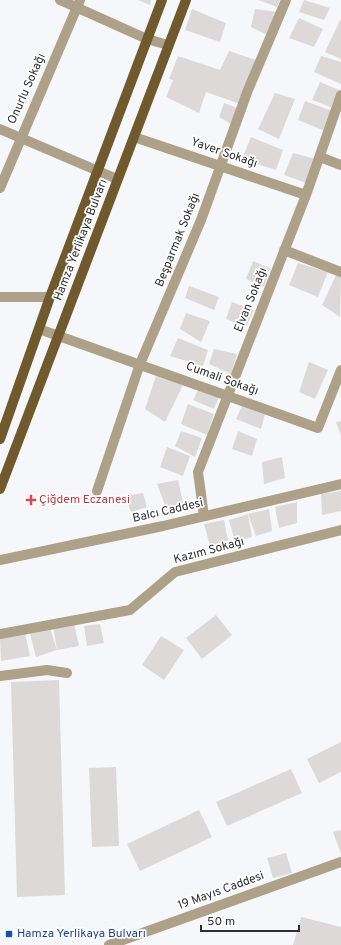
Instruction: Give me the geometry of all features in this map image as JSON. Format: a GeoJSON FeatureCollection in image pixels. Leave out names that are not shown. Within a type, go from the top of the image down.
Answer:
{"type":"FeatureCollection","features":[{"type":"Feature","properties":{"kind":"main road","name":"Hamza Yerlikaya Bulvarı"},"geometry":{"type":"LineString","coordinates":[[0,439],[50,297],[162,0]]}},
{"type":"Feature","properties":{"kind":"main road","name":"Hamza Yerlikaya Bulvarı"},"geometry":{"type":"LineString","coordinates":[[0,488],[186,0]]}},
{"type":"Feature","properties":{"kind":"street"},"geometry":{"type":"LineString","coordinates":[[60,0],[79,4],[147,39],[168,45]]}},
{"type":"Feature","properties":{"kind":"street","name":"Beşparmak Sokağı"},"geometry":{"type":"LineString","coordinates":[[98,491],[140,364],[201,220],[248,90],[286,0]]}},
{"type":"Feature","properties":{"kind":"street","name":"Onurlu Sokağı"},"geometry":{"type":"LineString","coordinates":[[0,188],[20,137],[79,4]]}},
{"type":"Feature","properties":{"kind":"street","name":"Elvan Sokağı"},"geometry":{"type":"LineString","coordinates":[[204,516],[198,472],[306,195],[341,95]]}},
{"type":"Feature","properties":{"kind":"street"},"geometry":{"type":"LineString","coordinates":[[0,129],[117,179]]}},
{"type":"Feature","properties":{"kind":"street","name":"Yaver Sokağı"},"geometry":{"type":"LineString","coordinates":[[134,137],[306,195]]}},
{"type":"Feature","properties":{"kind":"street"},"geometry":{"type":"LineString","coordinates":[[320,157],[341,164]]}},
{"type":"Feature","properties":{"kind":"street"},"geometry":{"type":"LineString","coordinates":[[284,250],[341,272]]}},
{"type":"Feature","properties":{"kind":"street"},"geometry":{"type":"LineString","coordinates":[[0,297],[50,297]]}},
{"type":"Feature","properties":{"kind":"street","name":"Cumali Sokağı"},"geometry":{"type":"LineString","coordinates":[[39,329],[318,428],[341,370]]}},
{"type":"Feature","properties":{"kind":"street","name":"Balcı Caddesi"},"geometry":{"type":"LineString","coordinates":[[0,560],[204,516],[341,484]]}},
{"type":"Feature","properties":{"kind":"street","name":"Kazım Sokağı"},"geometry":{"type":"LineString","coordinates":[[0,634],[130,610],[175,572],[341,530]]}},
{"type":"Feature","properties":{"kind":"street"},"geometry":{"type":"LineString","coordinates":[[0,676],[47,670],[66,673]]}},
{"type":"Feature","properties":{"kind":"street","name":"19 Mayıs Caddesi"},"geometry":{"type":"LineString","coordinates":[[109,945],[341,862]]}},
{"type":"Feature","properties":{"kind":"building"},"geometry":{"type":"Polygon","coordinates":[[[138,0],[151,0],[150,5],[138,0]]]}},
{"type":"Feature","properties":{"kind":"building"},"geometry":{"type":"Polygon","coordinates":[[[258,0],[280,0],[277,7],[258,0]]]}},
{"type":"Feature","properties":{"kind":"building"},"geometry":{"type":"Polygon","coordinates":[[[304,0],[330,8],[324,20],[299,12],[304,0]]]}},
{"type":"Feature","properties":{"kind":"building"},"geometry":{"type":"Polygon","coordinates":[[[192,9],[226,23],[220,42],[185,30],[192,9]]]}},
{"type":"Feature","properties":{"kind":"building"},"geometry":{"type":"Polygon","coordinates":[[[255,9],[277,12],[267,35],[251,27],[255,9]]]}},
{"type":"Feature","properties":{"kind":"building"},"geometry":{"type":"Polygon","coordinates":[[[299,18],[323,29],[314,47],[289,38],[299,18]]]}},
{"type":"Feature","properties":{"kind":"building"},"geometry":{"type":"Polygon","coordinates":[[[341,20],[341,59],[325,52],[341,20]]]}},
{"type":"Feature","properties":{"kind":"building"},"geometry":{"type":"Polygon","coordinates":[[[229,51],[256,60],[243,105],[206,92],[199,113],[166,97],[173,80],[169,79],[178,56],[220,70],[229,51]]]}},
{"type":"Feature","properties":{"kind":"building"},"geometry":{"type":"Polygon","coordinates":[[[321,56],[341,62],[341,84],[314,72],[321,56]]]}},
{"type":"Feature","properties":{"kind":"building"},"geometry":{"type":"Polygon","coordinates":[[[320,82],[339,90],[331,107],[312,100],[320,82]]]}},
{"type":"Feature","properties":{"kind":"building"},"geometry":{"type":"Polygon","coordinates":[[[275,93],[295,99],[279,139],[258,129],[275,93]]]}},
{"type":"Feature","properties":{"kind":"building"},"geometry":{"type":"Polygon","coordinates":[[[305,101],[332,111],[325,131],[298,120],[305,101]]]}},
{"type":"Feature","properties":{"kind":"building"},"geometry":{"type":"Polygon","coordinates":[[[224,103],[237,108],[231,124],[219,117],[224,103]]]}},
{"type":"Feature","properties":{"kind":"building"},"geometry":{"type":"Polygon","coordinates":[[[251,137],[283,150],[276,170],[242,159],[251,137]]]}},
{"type":"Feature","properties":{"kind":"building"},"geometry":{"type":"Polygon","coordinates":[[[293,153],[316,159],[306,183],[284,175],[293,153]]]}},
{"type":"Feature","properties":{"kind":"building"},"geometry":{"type":"Polygon","coordinates":[[[253,261],[270,268],[264,287],[246,279],[253,261]]]}},
{"type":"Feature","properties":{"kind":"building"},"geometry":{"type":"Polygon","coordinates":[[[298,263],[328,272],[318,297],[289,285],[298,263]]]}},
{"type":"Feature","properties":{"kind":"building"},"geometry":{"type":"Polygon","coordinates":[[[336,275],[341,277],[340,317],[322,305],[336,275]]]}},
{"type":"Feature","properties":{"kind":"building"},"geometry":{"type":"Polygon","coordinates":[[[189,286],[219,297],[214,310],[185,298],[189,286]]]}},
{"type":"Feature","properties":{"kind":"building"},"geometry":{"type":"Polygon","coordinates":[[[232,302],[254,310],[246,327],[226,319],[232,302]]]}},
{"type":"Feature","properties":{"kind":"building"},"geometry":{"type":"Polygon","coordinates":[[[186,313],[210,321],[201,342],[180,329],[186,313]]]}},
{"type":"Feature","properties":{"kind":"building"},"geometry":{"type":"Polygon","coordinates":[[[178,338],[208,350],[203,366],[170,356],[178,338]]]}},
{"type":"Feature","properties":{"kind":"building"},"geometry":{"type":"Polygon","coordinates":[[[214,349],[237,354],[231,374],[209,364],[214,349]]]}},
{"type":"Feature","properties":{"kind":"building"},"geometry":{"type":"Polygon","coordinates":[[[309,362],[328,370],[315,399],[299,392],[309,362]]]}},
{"type":"Feature","properties":{"kind":"building"},"geometry":{"type":"Polygon","coordinates":[[[156,376],[183,385],[165,422],[145,409],[156,376]]]}},
{"type":"Feature","properties":{"kind":"building"},"geometry":{"type":"Polygon","coordinates":[[[198,390],[219,397],[214,409],[193,400],[198,390]]]}},
{"type":"Feature","properties":{"kind":"building"},"geometry":{"type":"Polygon","coordinates":[[[188,404],[214,414],[207,435],[181,424],[188,404]]]}},
{"type":"Feature","properties":{"kind":"building"},"geometry":{"type":"Polygon","coordinates":[[[242,406],[265,414],[261,429],[236,419],[242,406]]]}},
{"type":"Feature","properties":{"kind":"building"},"geometry":{"type":"Polygon","coordinates":[[[341,421],[341,436],[336,422],[341,421]]]}},
{"type":"Feature","properties":{"kind":"building"},"geometry":{"type":"Polygon","coordinates":[[[181,431],[202,438],[195,457],[175,446],[181,431]]]}},
{"type":"Feature","properties":{"kind":"building"},"geometry":{"type":"Polygon","coordinates":[[[238,431],[257,439],[252,456],[232,449],[238,431]]]}},
{"type":"Feature","properties":{"kind":"building"},"geometry":{"type":"Polygon","coordinates":[[[167,447],[190,456],[183,476],[160,467],[167,447]]]}},
{"type":"Feature","properties":{"kind":"building"},"geometry":{"type":"Polygon","coordinates":[[[282,457],[285,478],[264,484],[262,462],[282,457]]]}},
{"type":"Feature","properties":{"kind":"building"},"geometry":{"type":"Polygon","coordinates":[[[178,480],[183,503],[166,508],[157,484],[178,480]]]}},
{"type":"Feature","properties":{"kind":"building"},"geometry":{"type":"Polygon","coordinates":[[[341,491],[341,511],[322,515],[321,494],[341,491]]]}},
{"type":"Feature","properties":{"kind":"building"},"geometry":{"type":"Polygon","coordinates":[[[143,493],[147,507],[131,512],[125,496],[143,493]]]}},
{"type":"Feature","properties":{"kind":"building"},"geometry":{"type":"Polygon","coordinates":[[[297,502],[297,523],[279,528],[275,507],[297,502]]]}},
{"type":"Feature","properties":{"kind":"building"},"geometry":{"type":"Polygon","coordinates":[[[269,509],[272,531],[256,536],[248,514],[269,509]]]}},
{"type":"Feature","properties":{"kind":"building"},"geometry":{"type":"Polygon","coordinates":[[[248,514],[252,537],[235,542],[229,520],[248,514]]]}},
{"type":"Feature","properties":{"kind":"building"},"geometry":{"type":"Polygon","coordinates":[[[224,520],[228,541],[210,546],[204,524],[224,520]]]}},
{"type":"Feature","properties":{"kind":"building"},"geometry":{"type":"Polygon","coordinates":[[[216,615],[232,635],[202,659],[186,638],[216,615]]]}},
{"type":"Feature","properties":{"kind":"building"},"geometry":{"type":"Polygon","coordinates":[[[74,623],[79,646],[57,650],[53,627],[74,623]]]}},
{"type":"Feature","properties":{"kind":"building"},"geometry":{"type":"Polygon","coordinates":[[[100,624],[104,643],[87,646],[84,626],[100,624]]]}},
{"type":"Feature","properties":{"kind":"building"},"geometry":{"type":"Polygon","coordinates":[[[49,625],[57,650],[36,657],[29,630],[49,625]]]}},
{"type":"Feature","properties":{"kind":"building"},"geometry":{"type":"Polygon","coordinates":[[[25,633],[30,656],[1,661],[0,638],[25,633]]]}},
{"type":"Feature","properties":{"kind":"building"},"geometry":{"type":"Polygon","coordinates":[[[161,636],[184,650],[164,680],[142,665],[161,636]]]}},
{"type":"Feature","properties":{"kind":"building"},"geometry":{"type":"Polygon","coordinates":[[[59,680],[65,895],[17,897],[11,682],[59,680]]]}},
{"type":"Feature","properties":{"kind":"building"},"geometry":{"type":"Polygon","coordinates":[[[341,742],[341,772],[319,783],[307,759],[341,742]]]}},
{"type":"Feature","properties":{"kind":"building"},"geometry":{"type":"Polygon","coordinates":[[[116,767],[119,846],[92,847],[89,768],[116,767]]]}},
{"type":"Feature","properties":{"kind":"building"},"geometry":{"type":"Polygon","coordinates":[[[291,769],[302,793],[227,826],[216,802],[291,769]]]}},
{"type":"Feature","properties":{"kind":"building"},"geometry":{"type":"Polygon","coordinates":[[[199,810],[212,837],[140,871],[127,844],[199,810]]]}},
{"type":"Feature","properties":{"kind":"building"},"geometry":{"type":"Polygon","coordinates":[[[341,830],[341,854],[333,832],[341,830]]]}},
{"type":"Feature","properties":{"kind":"building"},"geometry":{"type":"Polygon","coordinates":[[[286,853],[292,873],[273,878],[267,858],[286,853]]]}},
{"type":"Feature","properties":{"kind":"building"},"geometry":{"type":"Polygon","coordinates":[[[301,917],[341,927],[341,945],[293,945],[301,917]]]}},
{"type":"Feature","properties":{"kind":"place","name":"Çiğdem Eczanesi"},"geometry":{"type":"Point","coordinates":[31,500]}},
{"type":"Feature","properties":{"kind":"place","name":"Hamza Yerlikaya Bulvarı"},"geometry":{"type":"Point","coordinates":[9,934]}}]}
